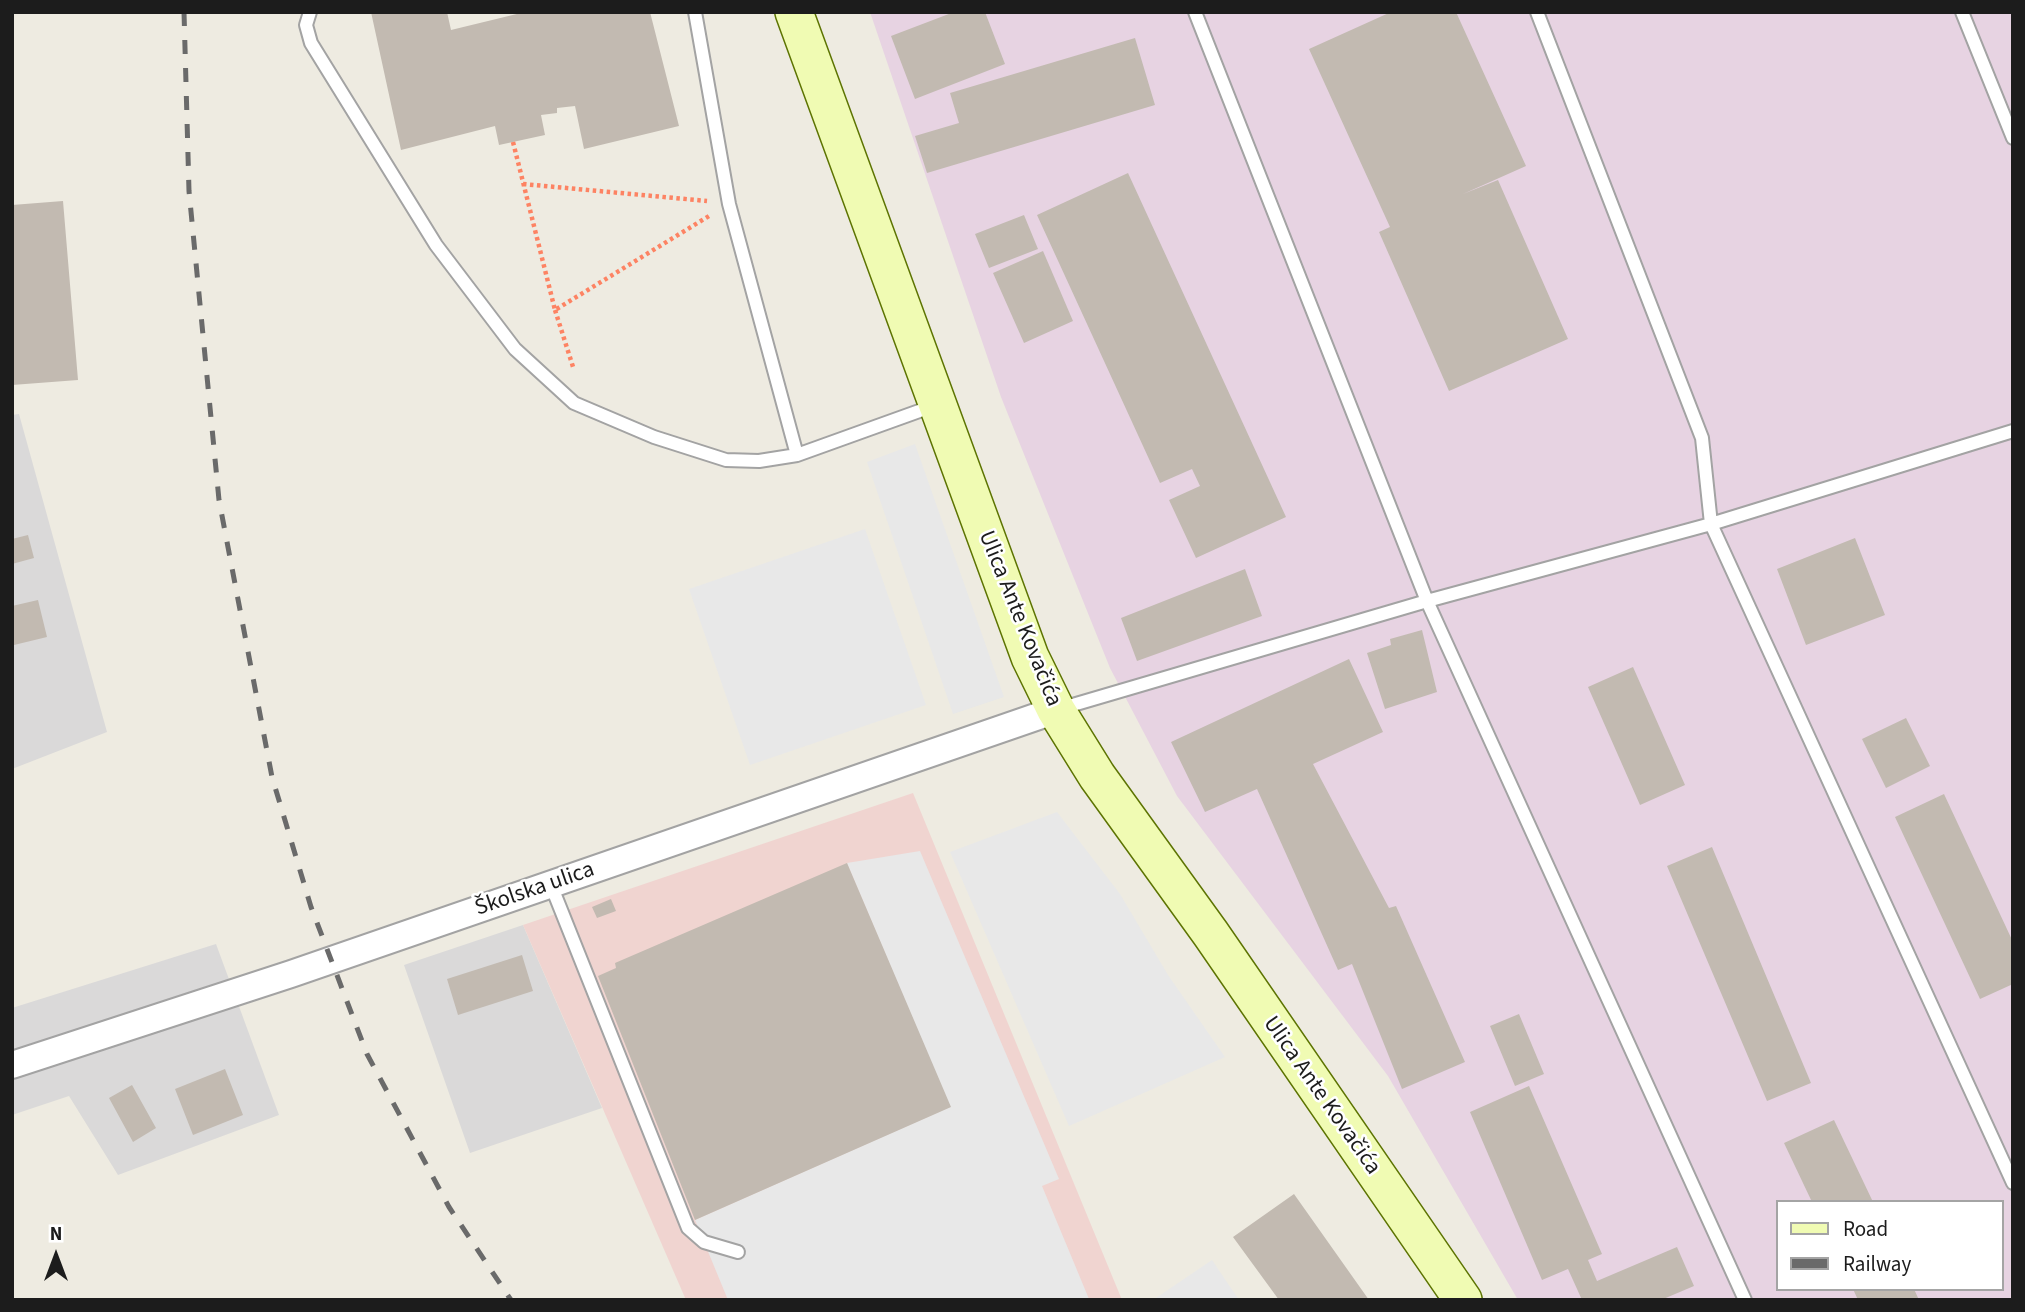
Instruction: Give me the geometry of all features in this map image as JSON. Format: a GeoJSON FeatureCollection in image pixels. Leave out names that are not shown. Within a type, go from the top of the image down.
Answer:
{"type":"FeatureCollection","features":[{"type":"Feature","properties":{"kind":"main road","name":"Ulica Ante Kovačića"},"geometry":{"type":"LineString","coordinates":[[794,12],[1030,657],[1056,710],[1097,776],[1211,934],[1463,1300]]}},
{"type":"Feature","properties":{"kind":"street","name":"Školska ulica"},"geometry":{"type":"LineString","coordinates":[[12,1065],[551,885],[1056,710]]}},
{"type":"Feature","properties":{"kind":"lane"},"geometry":{"type":"LineString","coordinates":[[310,12],[306,25],[311,43],[436,245],[515,349],[574,403],[654,437],[726,460],[759,461],[797,455],[936,404]]}},
{"type":"Feature","properties":{"kind":"lane"},"geometry":{"type":"LineString","coordinates":[[695,12],[730,204],[797,455]]}},
{"type":"Feature","properties":{"kind":"lane"},"geometry":{"type":"LineString","coordinates":[[1195,12],[1427,601],[1745,1300]]}},
{"type":"Feature","properties":{"kind":"lane"},"geometry":{"type":"LineString","coordinates":[[1537,12],[1702,438],[1711,524],[2013,1183]]}},
{"type":"Feature","properties":{"kind":"lane"},"geometry":{"type":"LineString","coordinates":[[1962,12],[2013,138]]}},
{"type":"Feature","properties":{"kind":"lane"},"geometry":{"type":"LineString","coordinates":[[1056,710],[1427,601],[1711,524],[2013,430]]}},
{"type":"Feature","properties":{"kind":"lane"},"geometry":{"type":"LineString","coordinates":[[551,885],[688,1228],[704,1242],[738,1252]]}},
{"type":"Feature","properties":{"kind":"path"},"geometry":{"type":"LineString","coordinates":[[513,142],[555,310],[576,377],[600,414]]}},
{"type":"Feature","properties":{"kind":"path"},"geometry":{"type":"LineString","coordinates":[[523,184],[730,204]]}},
{"type":"Feature","properties":{"kind":"path"},"geometry":{"type":"LineString","coordinates":[[555,310],[730,204]]}},
{"type":"Feature","properties":{"kind":"shaded area"},"geometry":{"type":"Polygon","coordinates":[[[870,12],[2013,12],[2013,1300],[1518,1300],[1388,1076],[1177,796],[1110,668],[1001,397],[870,12]]]}},
{"type":"Feature","properties":{"kind":"shaded area"},"geometry":{"type":"Polygon","coordinates":[[[19,414],[107,732],[12,769],[12,415],[19,414]]]}},
{"type":"Feature","properties":{"kind":"shaded area"},"geometry":{"type":"Polygon","coordinates":[[[915,444],[1004,697],[953,714],[867,462],[915,444]]]}},
{"type":"Feature","properties":{"kind":"shaded area"},"geometry":{"type":"Polygon","coordinates":[[[865,529],[926,705],[750,765],[689,589],[865,529]]]}},
{"type":"Feature","properties":{"kind":"shaded area"},"geometry":{"type":"Polygon","coordinates":[[[913,793],[1122,1300],[686,1300],[523,925],[913,793]]]}},
{"type":"Feature","properties":{"kind":"shaded area"},"geometry":{"type":"Polygon","coordinates":[[[1057,812],[1120,894],[1168,975],[1225,1057],[1069,1126],[950,852],[1057,812]]]}},
{"type":"Feature","properties":{"kind":"shaded area"},"geometry":{"type":"Polygon","coordinates":[[[920,851],[1059,1179],[1042,1186],[1089,1299],[728,1300],[695,1220],[950,1107],[847,863],[920,851]]]}},
{"type":"Feature","properties":{"kind":"shaded area"},"geometry":{"type":"Polygon","coordinates":[[[523,925],[602,1108],[470,1153],[404,965],[523,925]]]}},
{"type":"Feature","properties":{"kind":"shaded area"},"geometry":{"type":"Polygon","coordinates":[[[216,944],[279,1115],[118,1175],[69,1096],[12,1115],[12,1008],[216,944]]]}},
{"type":"Feature","properties":{"kind":"shaded area"},"geometry":{"type":"Polygon","coordinates":[[[1212,1260],[1239,1300],[1153,1300],[1212,1260]]]}},
{"type":"Feature","properties":{"kind":"building"},"geometry":{"type":"Polygon","coordinates":[[[371,12],[447,12],[451,30],[525,12],[650,12],[679,126],[584,149],[575,106],[557,108],[557,113],[541,115],[545,135],[499,145],[495,126],[401,150],[371,12]]]}},
{"type":"Feature","properties":{"kind":"building"},"geometry":{"type":"Polygon","coordinates":[[[954,12],[985,12],[1005,64],[915,99],[891,36],[954,12]]]}},
{"type":"Feature","properties":{"kind":"building"},"geometry":{"type":"Polygon","coordinates":[[[1391,12],[1456,12],[1526,166],[1463,194],[1498,180],[1568,339],[1449,391],[1379,232],[1390,227],[1309,49],[1391,12]]]}},
{"type":"Feature","properties":{"kind":"building"},"geometry":{"type":"Polygon","coordinates":[[[1135,38],[1155,105],[927,173],[915,136],[959,123],[950,93],[1135,38]]]}},
{"type":"Feature","properties":{"kind":"building"},"geometry":{"type":"Polygon","coordinates":[[[1128,173],[1286,517],[1196,558],[1169,500],[1200,486],[1192,469],[1160,483],[1037,215],[1128,173]]]}},
{"type":"Feature","properties":{"kind":"building"},"geometry":{"type":"Polygon","coordinates":[[[63,201],[78,380],[12,385],[12,205],[63,201]]]}},
{"type":"Feature","properties":{"kind":"building"},"geometry":{"type":"Polygon","coordinates":[[[1024,215],[1038,249],[989,268],[975,234],[1024,215]]]}},
{"type":"Feature","properties":{"kind":"building"},"geometry":{"type":"Polygon","coordinates":[[[1043,251],[1073,321],[1024,343],[993,273],[1043,251]]]}},
{"type":"Feature","properties":{"kind":"building"},"geometry":{"type":"Polygon","coordinates":[[[28,535],[34,558],[12,564],[12,539],[28,535]]]}},
{"type":"Feature","properties":{"kind":"building"},"geometry":{"type":"Polygon","coordinates":[[[1855,538],[1885,615],[1806,645],[1777,569],[1855,538]]]}},
{"type":"Feature","properties":{"kind":"building"},"geometry":{"type":"Polygon","coordinates":[[[1245,569],[1262,616],[1137,661],[1121,618],[1245,569]]]}},
{"type":"Feature","properties":{"kind":"building"},"geometry":{"type":"Polygon","coordinates":[[[38,600],[47,637],[14,645],[12,606],[38,600]]]}},
{"type":"Feature","properties":{"kind":"building"},"geometry":{"type":"Polygon","coordinates":[[[1422,630],[1437,692],[1385,709],[1367,653],[1391,645],[1390,639],[1422,630]]]}},
{"type":"Feature","properties":{"kind":"building"},"geometry":{"type":"Polygon","coordinates":[[[1349,659],[1383,732],[1313,764],[1389,908],[1396,906],[1465,1062],[1402,1089],[1352,964],[1338,970],[1257,789],[1205,812],[1171,742],[1349,659]]]}},
{"type":"Feature","properties":{"kind":"building"},"geometry":{"type":"Polygon","coordinates":[[[1633,667],[1685,785],[1640,805],[1588,687],[1633,667]]]}},
{"type":"Feature","properties":{"kind":"building"},"geometry":{"type":"Polygon","coordinates":[[[1906,718],[1930,766],[1886,788],[1862,739],[1906,718]]]}},
{"type":"Feature","properties":{"kind":"building"},"geometry":{"type":"Polygon","coordinates":[[[1944,794],[2013,942],[2013,984],[1980,999],[1895,817],[1944,794]]]}},
{"type":"Feature","properties":{"kind":"building"},"geometry":{"type":"Polygon","coordinates":[[[1712,847],[1811,1083],[1767,1101],[1667,866],[1712,847]]]}},
{"type":"Feature","properties":{"kind":"building"},"geometry":{"type":"Polygon","coordinates":[[[847,863],[951,1107],[695,1220],[598,976],[616,968],[615,963],[847,863]]]}},
{"type":"Feature","properties":{"kind":"building"},"geometry":{"type":"Polygon","coordinates":[[[611,899],[616,911],[597,918],[592,907],[611,899]]]}},
{"type":"Feature","properties":{"kind":"building"},"geometry":{"type":"Polygon","coordinates":[[[522,955],[533,991],[458,1015],[447,979],[522,955]]]}},
{"type":"Feature","properties":{"kind":"building"},"geometry":{"type":"Polygon","coordinates":[[[1519,1014],[1544,1074],[1515,1086],[1490,1026],[1519,1014]]]}},
{"type":"Feature","properties":{"kind":"building"},"geometry":{"type":"Polygon","coordinates":[[[225,1069],[243,1115],[193,1135],[175,1089],[225,1069]]]}},
{"type":"Feature","properties":{"kind":"building"},"geometry":{"type":"Polygon","coordinates":[[[132,1085],[156,1128],[133,1142],[109,1098],[132,1085]]]}},
{"type":"Feature","properties":{"kind":"building"},"geometry":{"type":"Polygon","coordinates":[[[1529,1086],[1602,1254],[1588,1260],[1597,1281],[1677,1247],[1694,1286],[1661,1300],[1582,1300],[1568,1269],[1542,1280],[1470,1112],[1529,1086]]]}},
{"type":"Feature","properties":{"kind":"building"},"geometry":{"type":"Polygon","coordinates":[[[1834,1120],[1872,1200],[1811,1200],[1784,1143],[1834,1120]]]}},
{"type":"Feature","properties":{"kind":"building"},"geometry":{"type":"Polygon","coordinates":[[[1294,1194],[1369,1300],[1279,1300],[1233,1237],[1294,1194]]]}},
{"type":"Feature","properties":{"kind":"building"},"geometry":{"type":"Polygon","coordinates":[[[1854,1291],[1915,1291],[1919,1300],[1858,1300],[1854,1291]]]}},
{"type":"Feature","properties":{"kind":"railway"},"geometry":{"type":"LineString","coordinates":[[184,12],[189,191],[219,500],[272,777],[311,907],[367,1054],[449,1207],[511,1300]]}}]}
